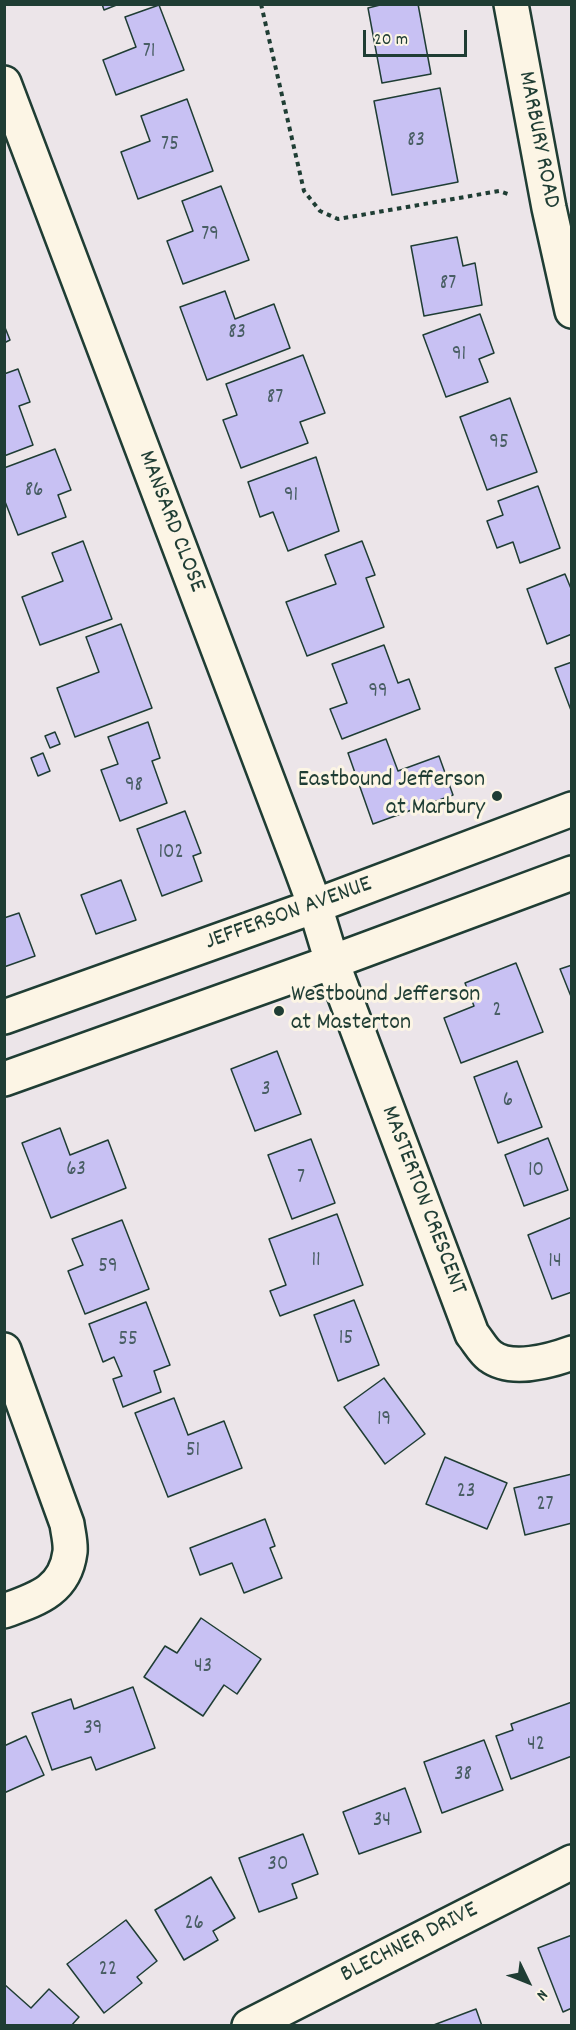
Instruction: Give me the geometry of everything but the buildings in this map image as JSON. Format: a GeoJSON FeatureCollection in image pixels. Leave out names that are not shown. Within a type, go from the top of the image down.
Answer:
{"type":"FeatureCollection","features":[{"type":"Feature","properties":{"kind":"street","name":"MARBURY ROAD"},"geometry":{"type":"LineString","coordinates":[[511,4],[549,208],[572,311]]}},
{"type":"Feature","properties":{"kind":"street","name":"MANSARD CLOSE"},"geometry":{"type":"LineString","coordinates":[[4,83],[315,906],[332,962]]}},
{"type":"Feature","properties":{"kind":"street","name":"JEFFERSON AVENUE"},"geometry":{"type":"LineString","coordinates":[[4,1017],[315,906],[572,809]]}},
{"type":"Feature","properties":{"kind":"street"},"geometry":{"type":"LineString","coordinates":[[4,1079],[332,962],[572,873]]}},
{"type":"Feature","properties":{"kind":"street","name":"MASTERTON CRESCENT"},"geometry":{"type":"LineString","coordinates":[[332,962],[472,1334],[491,1357],[515,1364],[547,1362],[572,1353]]}},
{"type":"Feature","properties":{"kind":"street"},"geometry":{"type":"LineString","coordinates":[[4,1350],[67,1524],[70,1552],[61,1581],[41,1598],[4,1611]]}},
{"type":"Feature","properties":{"kind":"street","name":"BLECHNER DRIVE"},"geometry":{"type":"LineString","coordinates":[[249,2025],[572,1862]]}},
{"type":"Feature","properties":{"kind":"path"},"geometry":{"type":"LineString","coordinates":[[261,4],[304,191],[320,211],[338,219],[499,191],[549,208]]}},
{"type":"Feature","properties":{"kind":"place","name":"Eastbound Jefferson at Marbury"},"geometry":{"type":"Point","coordinates":[497,796]}},
{"type":"Feature","properties":{"kind":"place","name":"Westbound Jefferson at Masterton"},"geometry":{"type":"Point","coordinates":[279,1011]}}]}
